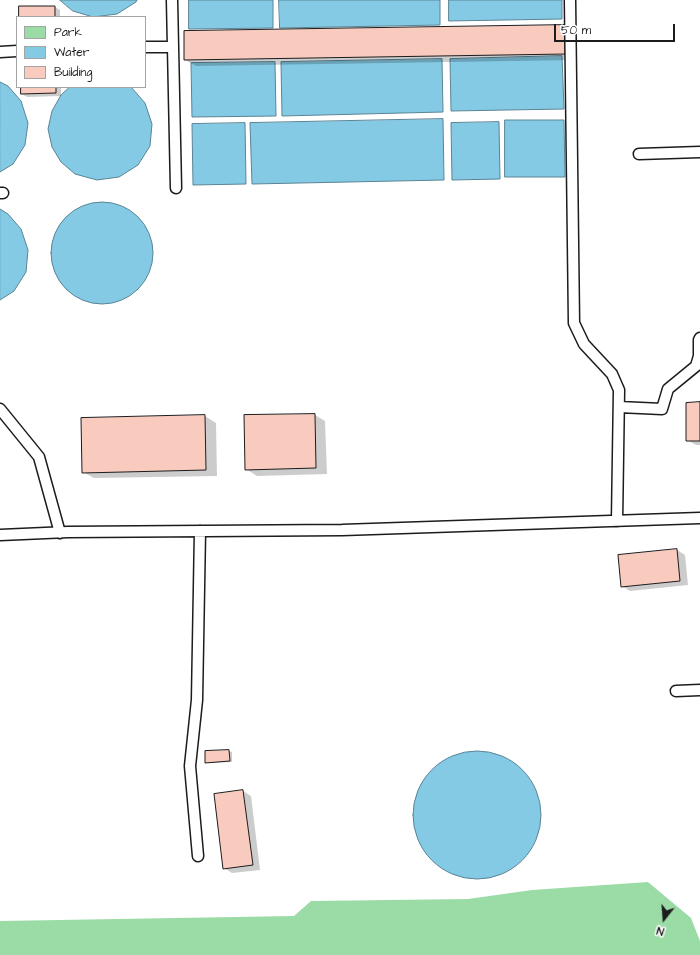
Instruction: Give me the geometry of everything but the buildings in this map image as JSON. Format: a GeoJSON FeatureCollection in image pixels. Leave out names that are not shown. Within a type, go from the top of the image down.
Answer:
{"type":"FeatureCollection","features":[{"type":"Feature","properties":{"kind":"lane"},"geometry":{"type":"LineString","coordinates":[[172,0],[176,188]]}},
{"type":"Feature","properties":{"kind":"lane"},"geometry":{"type":"LineString","coordinates":[[570,0],[574,323],[584,344],[612,374],[619,390],[617,520]]}},
{"type":"Feature","properties":{"kind":"lane"},"geometry":{"type":"LineString","coordinates":[[146,48],[173,47]]}},
{"type":"Feature","properties":{"kind":"lane"},"geometry":{"type":"LineString","coordinates":[[0,52],[16,51]]}},
{"type":"Feature","properties":{"kind":"lane"},"geometry":{"type":"LineString","coordinates":[[639,154],[700,152]]}},
{"type":"Feature","properties":{"kind":"lane"},"geometry":{"type":"LineString","coordinates":[[618,407],[662,409],[668,389],[696,366],[700,356],[698,340],[700,338]]}},
{"type":"Feature","properties":{"kind":"lane"},"geometry":{"type":"LineString","coordinates":[[0,409],[39,458],[60,533]]}},
{"type":"Feature","properties":{"kind":"lane"},"geometry":{"type":"LineString","coordinates":[[0,535],[342,530],[700,518]]}},
{"type":"Feature","properties":{"kind":"lane"},"geometry":{"type":"LineString","coordinates":[[198,856],[190,766],[197,700],[200,531]]}},
{"type":"Feature","properties":{"kind":"lane"},"geometry":{"type":"LineString","coordinates":[[676,691],[700,690]]}},
{"type":"Feature","properties":{"kind":"green space"},"geometry":{"type":"Polygon","coordinates":[[[648,882],[691,918],[700,941],[700,955],[0,955],[0,921],[294,916],[311,901],[468,899],[532,890],[648,882]]]}},
{"type":"Feature","properties":{"kind":"water"},"geometry":{"type":"Polygon","coordinates":[[[60,0],[137,0],[117,14],[90,16],[73,11],[60,0]]]}},
{"type":"Feature","properties":{"kind":"water"},"geometry":{"type":"Polygon","coordinates":[[[189,0],[273,0],[273,28],[189,29],[189,0]]]}},
{"type":"Feature","properties":{"kind":"water"},"geometry":{"type":"Polygon","coordinates":[[[279,0],[440,0],[440,25],[280,28],[279,0]]]}},
{"type":"Feature","properties":{"kind":"water"},"geometry":{"type":"Polygon","coordinates":[[[449,0],[562,0],[562,19],[449,21],[449,0]]]}},
{"type":"Feature","properties":{"kind":"water"},"geometry":{"type":"Polygon","coordinates":[[[562,56],[564,109],[451,111],[450,59],[562,56]]]}},
{"type":"Feature","properties":{"kind":"water"},"geometry":{"type":"Polygon","coordinates":[[[442,59],[443,112],[282,116],[281,62],[442,59]]]}},
{"type":"Feature","properties":{"kind":"water"},"geometry":{"type":"Polygon","coordinates":[[[275,62],[276,116],[192,117],[191,63],[275,62]]]}},
{"type":"Feature","properties":{"kind":"water"},"geometry":{"type":"Polygon","coordinates":[[[0,82],[8,86],[21,101],[28,123],[25,145],[13,164],[0,172],[0,82]]]}},
{"type":"Feature","properties":{"kind":"water"},"geometry":{"type":"Polygon","coordinates":[[[69,88],[132,88],[145,103],[152,124],[150,146],[138,165],[119,177],[97,180],[75,174],[61,162],[52,147],[48,129],[52,111],[61,95],[69,88]]]}},
{"type":"Feature","properties":{"kind":"water"},"geometry":{"type":"Polygon","coordinates":[[[443,119],[444,180],[252,184],[250,123],[443,119]]]}},
{"type":"Feature","properties":{"kind":"water"},"geometry":{"type":"Polygon","coordinates":[[[505,120],[564,120],[565,177],[505,177],[505,120]]]}},
{"type":"Feature","properties":{"kind":"water"},"geometry":{"type":"Polygon","coordinates":[[[499,122],[500,179],[452,180],[451,123],[499,122]]]}},
{"type":"Feature","properties":{"kind":"water"},"geometry":{"type":"Polygon","coordinates":[[[245,123],[246,184],[193,185],[192,124],[245,123]]]}},
{"type":"Feature","properties":{"kind":"water"},"geometry":{"type":"Polygon","coordinates":[[[102,202],[122,206],[130,210],[138,217],[145,225],[149,233],[153,253],[149,273],[145,281],[138,289],[130,296],[122,300],[102,304],[82,300],[74,296],[66,289],[59,281],[55,273],[51,253],[55,233],[59,225],[66,217],[74,210],[82,206],[102,202]]]}},
{"type":"Feature","properties":{"kind":"water"},"geometry":{"type":"Polygon","coordinates":[[[0,209],[8,214],[21,229],[28,250],[26,272],[14,291],[0,300],[0,209]]]}},
{"type":"Feature","properties":{"kind":"water"},"geometry":{"type":"Polygon","coordinates":[[[483,751],[507,758],[518,765],[527,774],[536,790],[540,802],[540,828],[534,845],[527,856],[518,865],[507,872],[490,878],[471,879],[447,872],[436,865],[427,856],[420,845],[414,828],[413,809],[420,785],[427,774],[436,765],[447,758],[464,752],[483,751]]]}}]}
